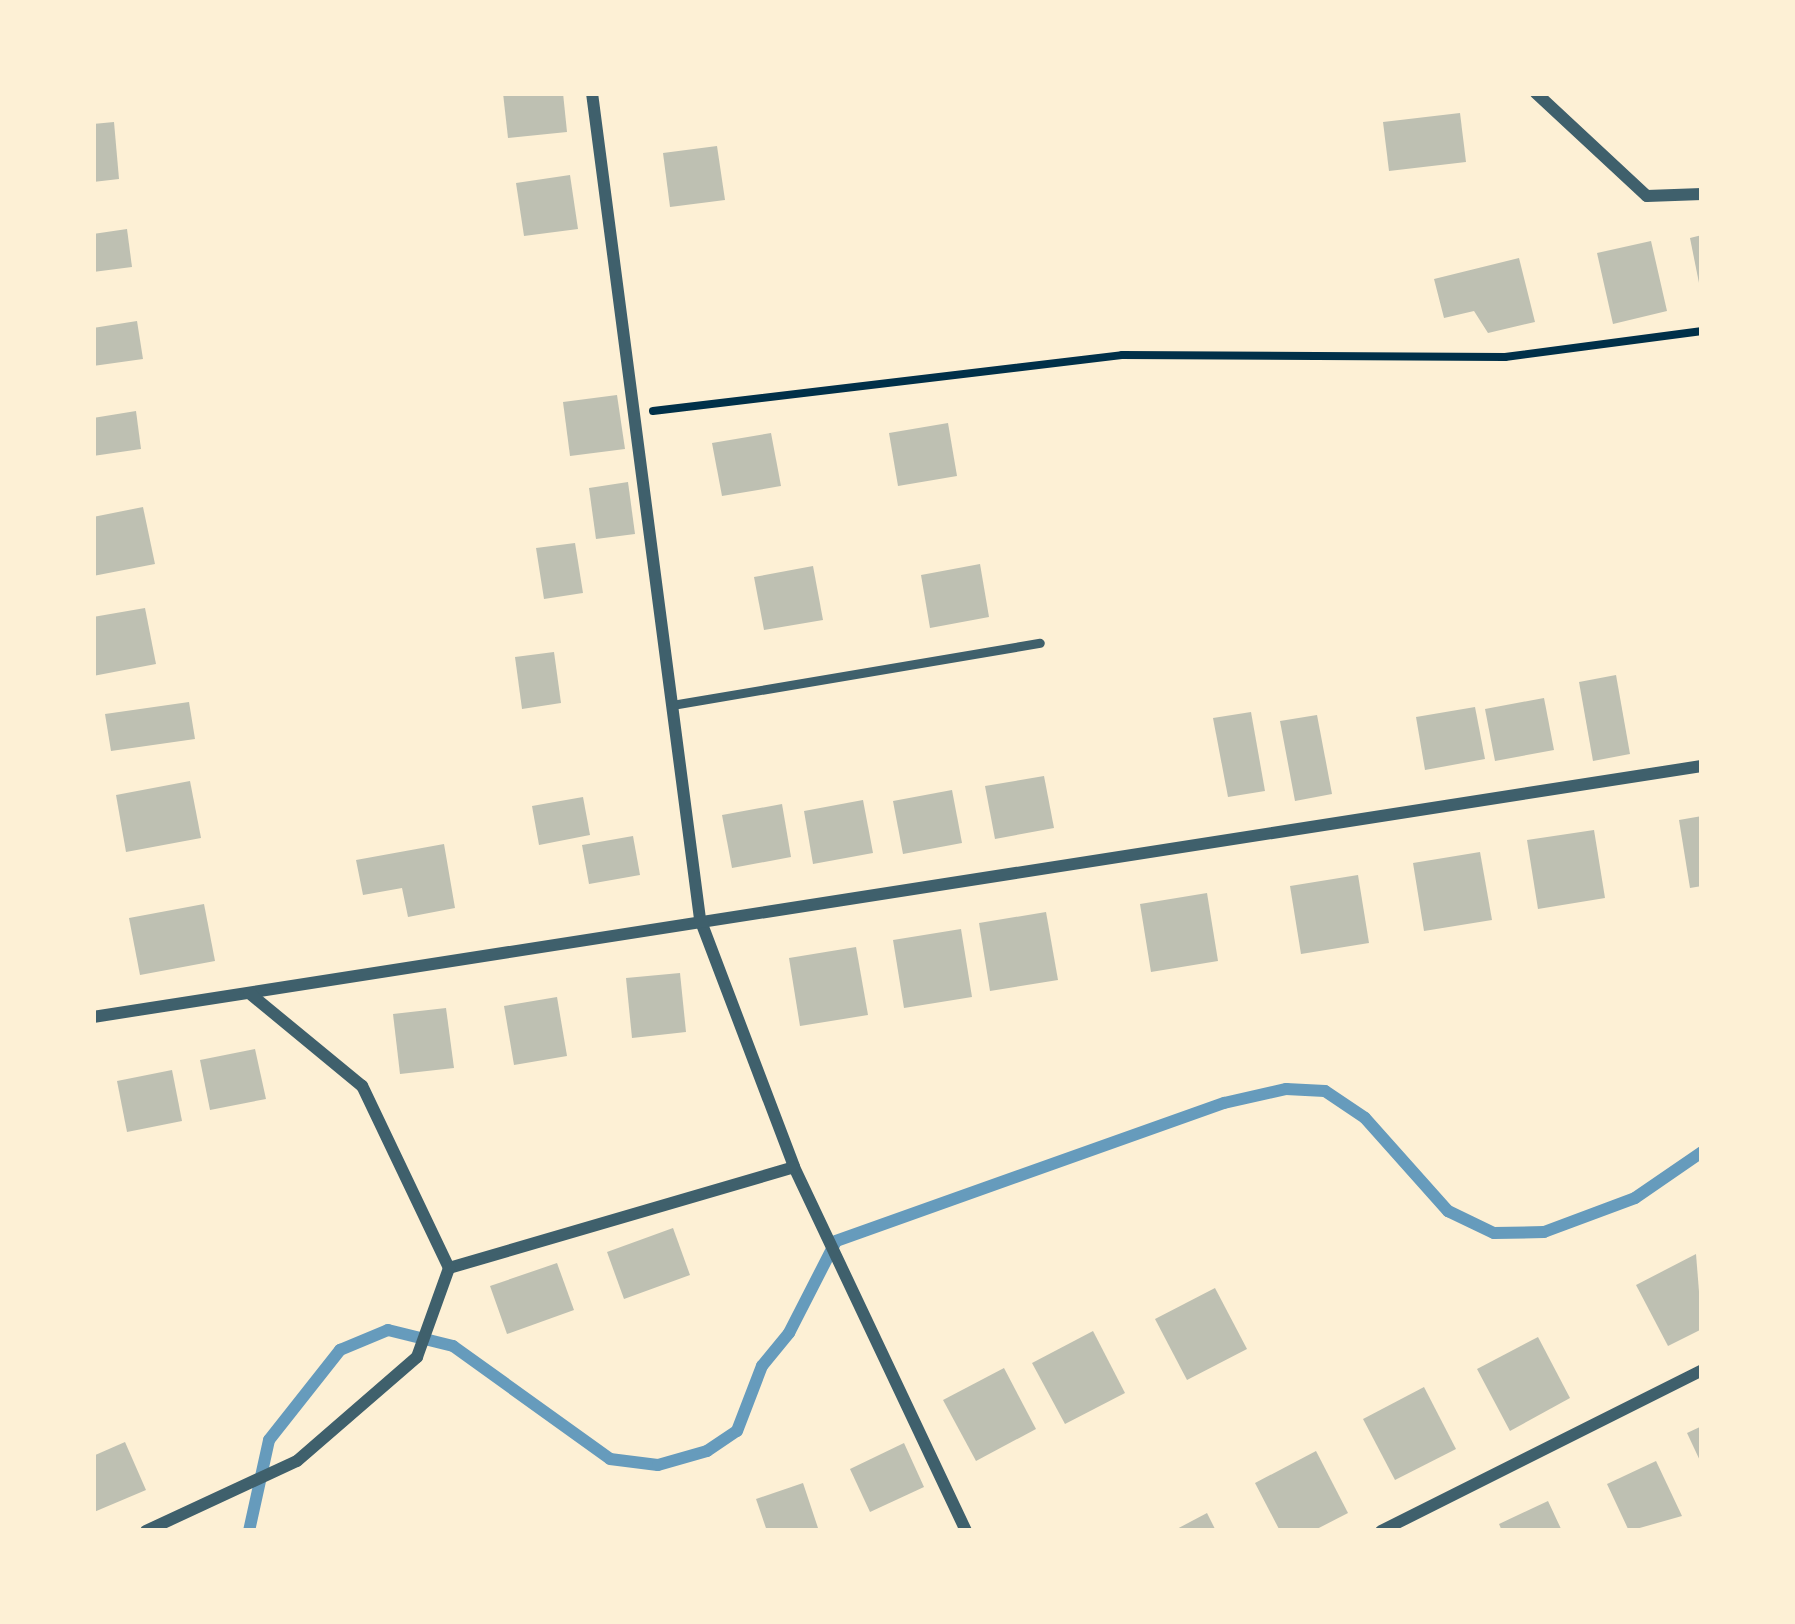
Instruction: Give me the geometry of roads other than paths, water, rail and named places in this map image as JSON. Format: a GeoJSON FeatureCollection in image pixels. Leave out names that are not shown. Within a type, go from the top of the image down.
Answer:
{"type":"FeatureCollection","features":[{"type":"Feature","properties":{"kind":"street"},"geometry":{"type":"LineString","coordinates":[[592,93],[700,919],[794,1167],[966,1531]]}},
{"type":"Feature","properties":{"kind":"street"},"geometry":{"type":"LineString","coordinates":[[1536,93],[1647,196],[1702,194]]}},
{"type":"Feature","properties":{"kind":"street"},"geometry":{"type":"LineString","coordinates":[[93,1017],[1702,766]]}},
{"type":"Feature","properties":{"kind":"street"},"geometry":{"type":"LineString","coordinates":[[146,1531],[297,1461],[417,1357],[448,1268],[362,1086],[249,993]]}},
{"type":"Feature","properties":{"kind":"street"},"geometry":{"type":"LineString","coordinates":[[448,1268],[794,1167]]}},
{"type":"Feature","properties":{"kind":"street"},"geometry":{"type":"LineString","coordinates":[[1381,1531],[1702,1370]]}},
{"type":"Feature","properties":{"kind":"lane"},"geometry":{"type":"LineString","coordinates":[[672,705],[1040,643]]}},
{"type":"Feature","properties":{"kind":"waterway"},"geometry":{"type":"LineString","coordinates":[[249,1531],[269,1440],[340,1350],[388,1330],[453,1346],[610,1459],[658,1465],[707,1451],[737,1431],[762,1366],[789,1333],[836,1241],[1224,1103],[1286,1089],[1325,1091],[1365,1118],[1448,1211],[1494,1233],[1544,1232],[1635,1198],[1702,1152]]}}]}
